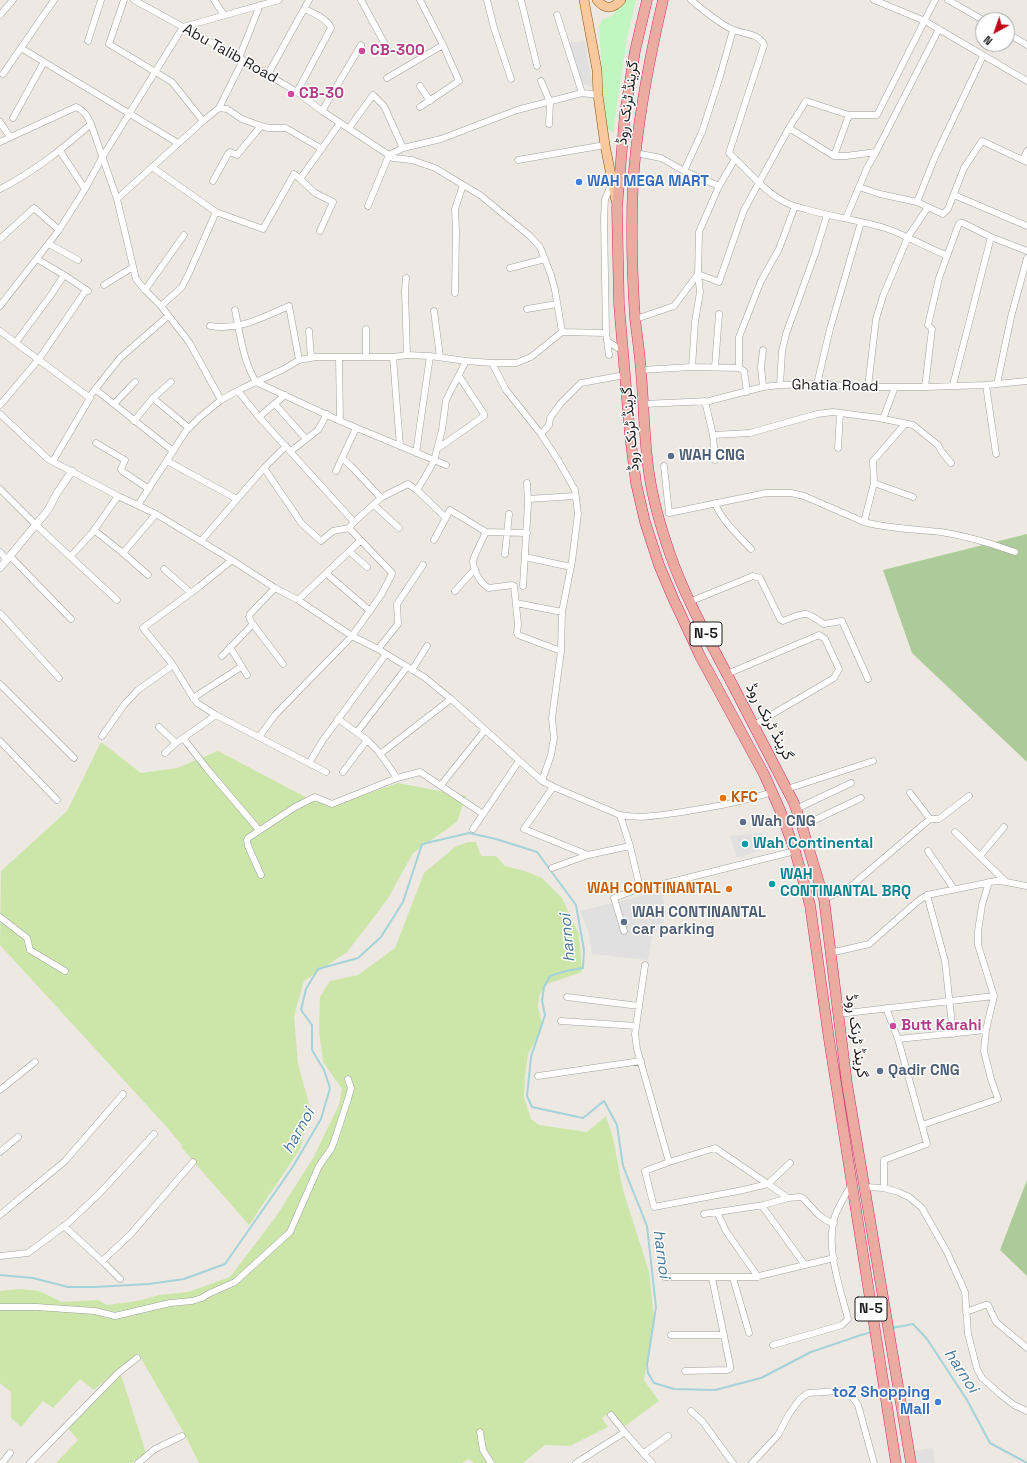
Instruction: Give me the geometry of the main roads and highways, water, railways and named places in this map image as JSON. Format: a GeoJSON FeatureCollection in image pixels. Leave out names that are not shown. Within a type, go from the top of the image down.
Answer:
{"type":"FeatureCollection","features":[{"type":"Feature","properties":{"kind":"highway","name":"گرینڈ ٹرنک روڈ"},"geometry":{"type":"LineString","coordinates":[[647,0],[635,51],[625,113],[617,191],[619,304],[630,435],[636,483],[644,516],[659,565],[672,598],[700,656],[764,774],[780,810],[795,850],[812,913],[860,1244],[896,1463]]}},
{"type":"Feature","properties":{"kind":"highway","name":"گرینڈ ٹرنک روڈ"},"geometry":{"type":"LineString","coordinates":[[663,0],[645,84],[636,153],[633,207],[633,270],[649,472],[655,506],[670,556],[689,602],[795,806],[824,899],[847,1084],[911,1463]]}},
{"type":"Feature","properties":{"kind":"highway"},"geometry":{"type":"LineString","coordinates":[[780,810],[795,806]]}},
{"type":"Feature","properties":{"kind":"main road"},"geometry":{"type":"LineString","coordinates":[[584,0],[597,70],[598,95],[605,145],[617,208]]}},
{"type":"Feature","properties":{"kind":"main road"},"geometry":{"type":"LineString","coordinates":[[597,0],[601,5],[606,7],[616,5],[621,0]]}},
{"type":"Feature","properties":{"kind":"waterway","name":"harnoi"},"geometry":{"type":"LineString","coordinates":[[0,1275],[33,1278],[68,1287],[95,1287],[149,1284],[184,1279],[225,1264],[292,1168],[321,1119],[330,1088],[324,1070],[312,1050],[312,1025],[301,1010],[306,989],[318,969],[358,958],[381,937],[403,902],[422,844],[469,833],[496,839],[537,852],[576,905],[584,950],[583,968],[550,976],[544,987],[542,1001],[545,1015],[531,1057],[527,1096],[532,1107],[583,1118],[604,1101],[617,1125],[623,1166],[647,1226],[656,1307],[647,1365],[648,1373],[654,1383],[674,1389],[715,1390],[761,1378],[811,1352],[872,1332]]}},
{"type":"Feature","properties":{"kind":"waterway","name":"harnoi"},"geometry":{"type":"LineString","coordinates":[[892,1328],[913,1324],[927,1339],[967,1400],[990,1443],[1027,1463]]}},
{"type":"Feature","properties":{"kind":"place","name":"CB-300"},"geometry":{"type":"Point","coordinates":[362,51]}},
{"type":"Feature","properties":{"kind":"place","name":"CB-30"},"geometry":{"type":"Point","coordinates":[291,94]}},
{"type":"Feature","properties":{"kind":"place","name":"WAH MEGA MART"},"geometry":{"type":"Point","coordinates":[579,182]}},
{"type":"Feature","properties":{"kind":"place","name":"WAH CNG"},"geometry":{"type":"Point","coordinates":[671,456]}},
{"type":"Feature","properties":{"kind":"place","name":"KFC"},"geometry":{"type":"Point","coordinates":[723,798]}},
{"type":"Feature","properties":{"kind":"place","name":"Wah CNG"},"geometry":{"type":"Point","coordinates":[743,822]}},
{"type":"Feature","properties":{"kind":"place","name":"Wah Continental"},"geometry":{"type":"Point","coordinates":[745,844]}},
{"type":"Feature","properties":{"kind":"place","name":"WAH CONTINANTAL BRQ"},"geometry":{"type":"Point","coordinates":[772,884]}},
{"type":"Feature","properties":{"kind":"place","name":"WAH CONTINANTAL"},"geometry":{"type":"Point","coordinates":[729,889]}},
{"type":"Feature","properties":{"kind":"place","name":"WAH CONTINANTAL car parking"},"geometry":{"type":"Point","coordinates":[624,922]}},
{"type":"Feature","properties":{"kind":"place","name":"Butt Karahi"},"geometry":{"type":"Point","coordinates":[893,1026]}},
{"type":"Feature","properties":{"kind":"place","name":"Qadir CNG"},"geometry":{"type":"Point","coordinates":[880,1071]}},
{"type":"Feature","properties":{"kind":"place","name":"toZ Shopping Mall"},"geometry":{"type":"Point","coordinates":[938,1402]}}]}
